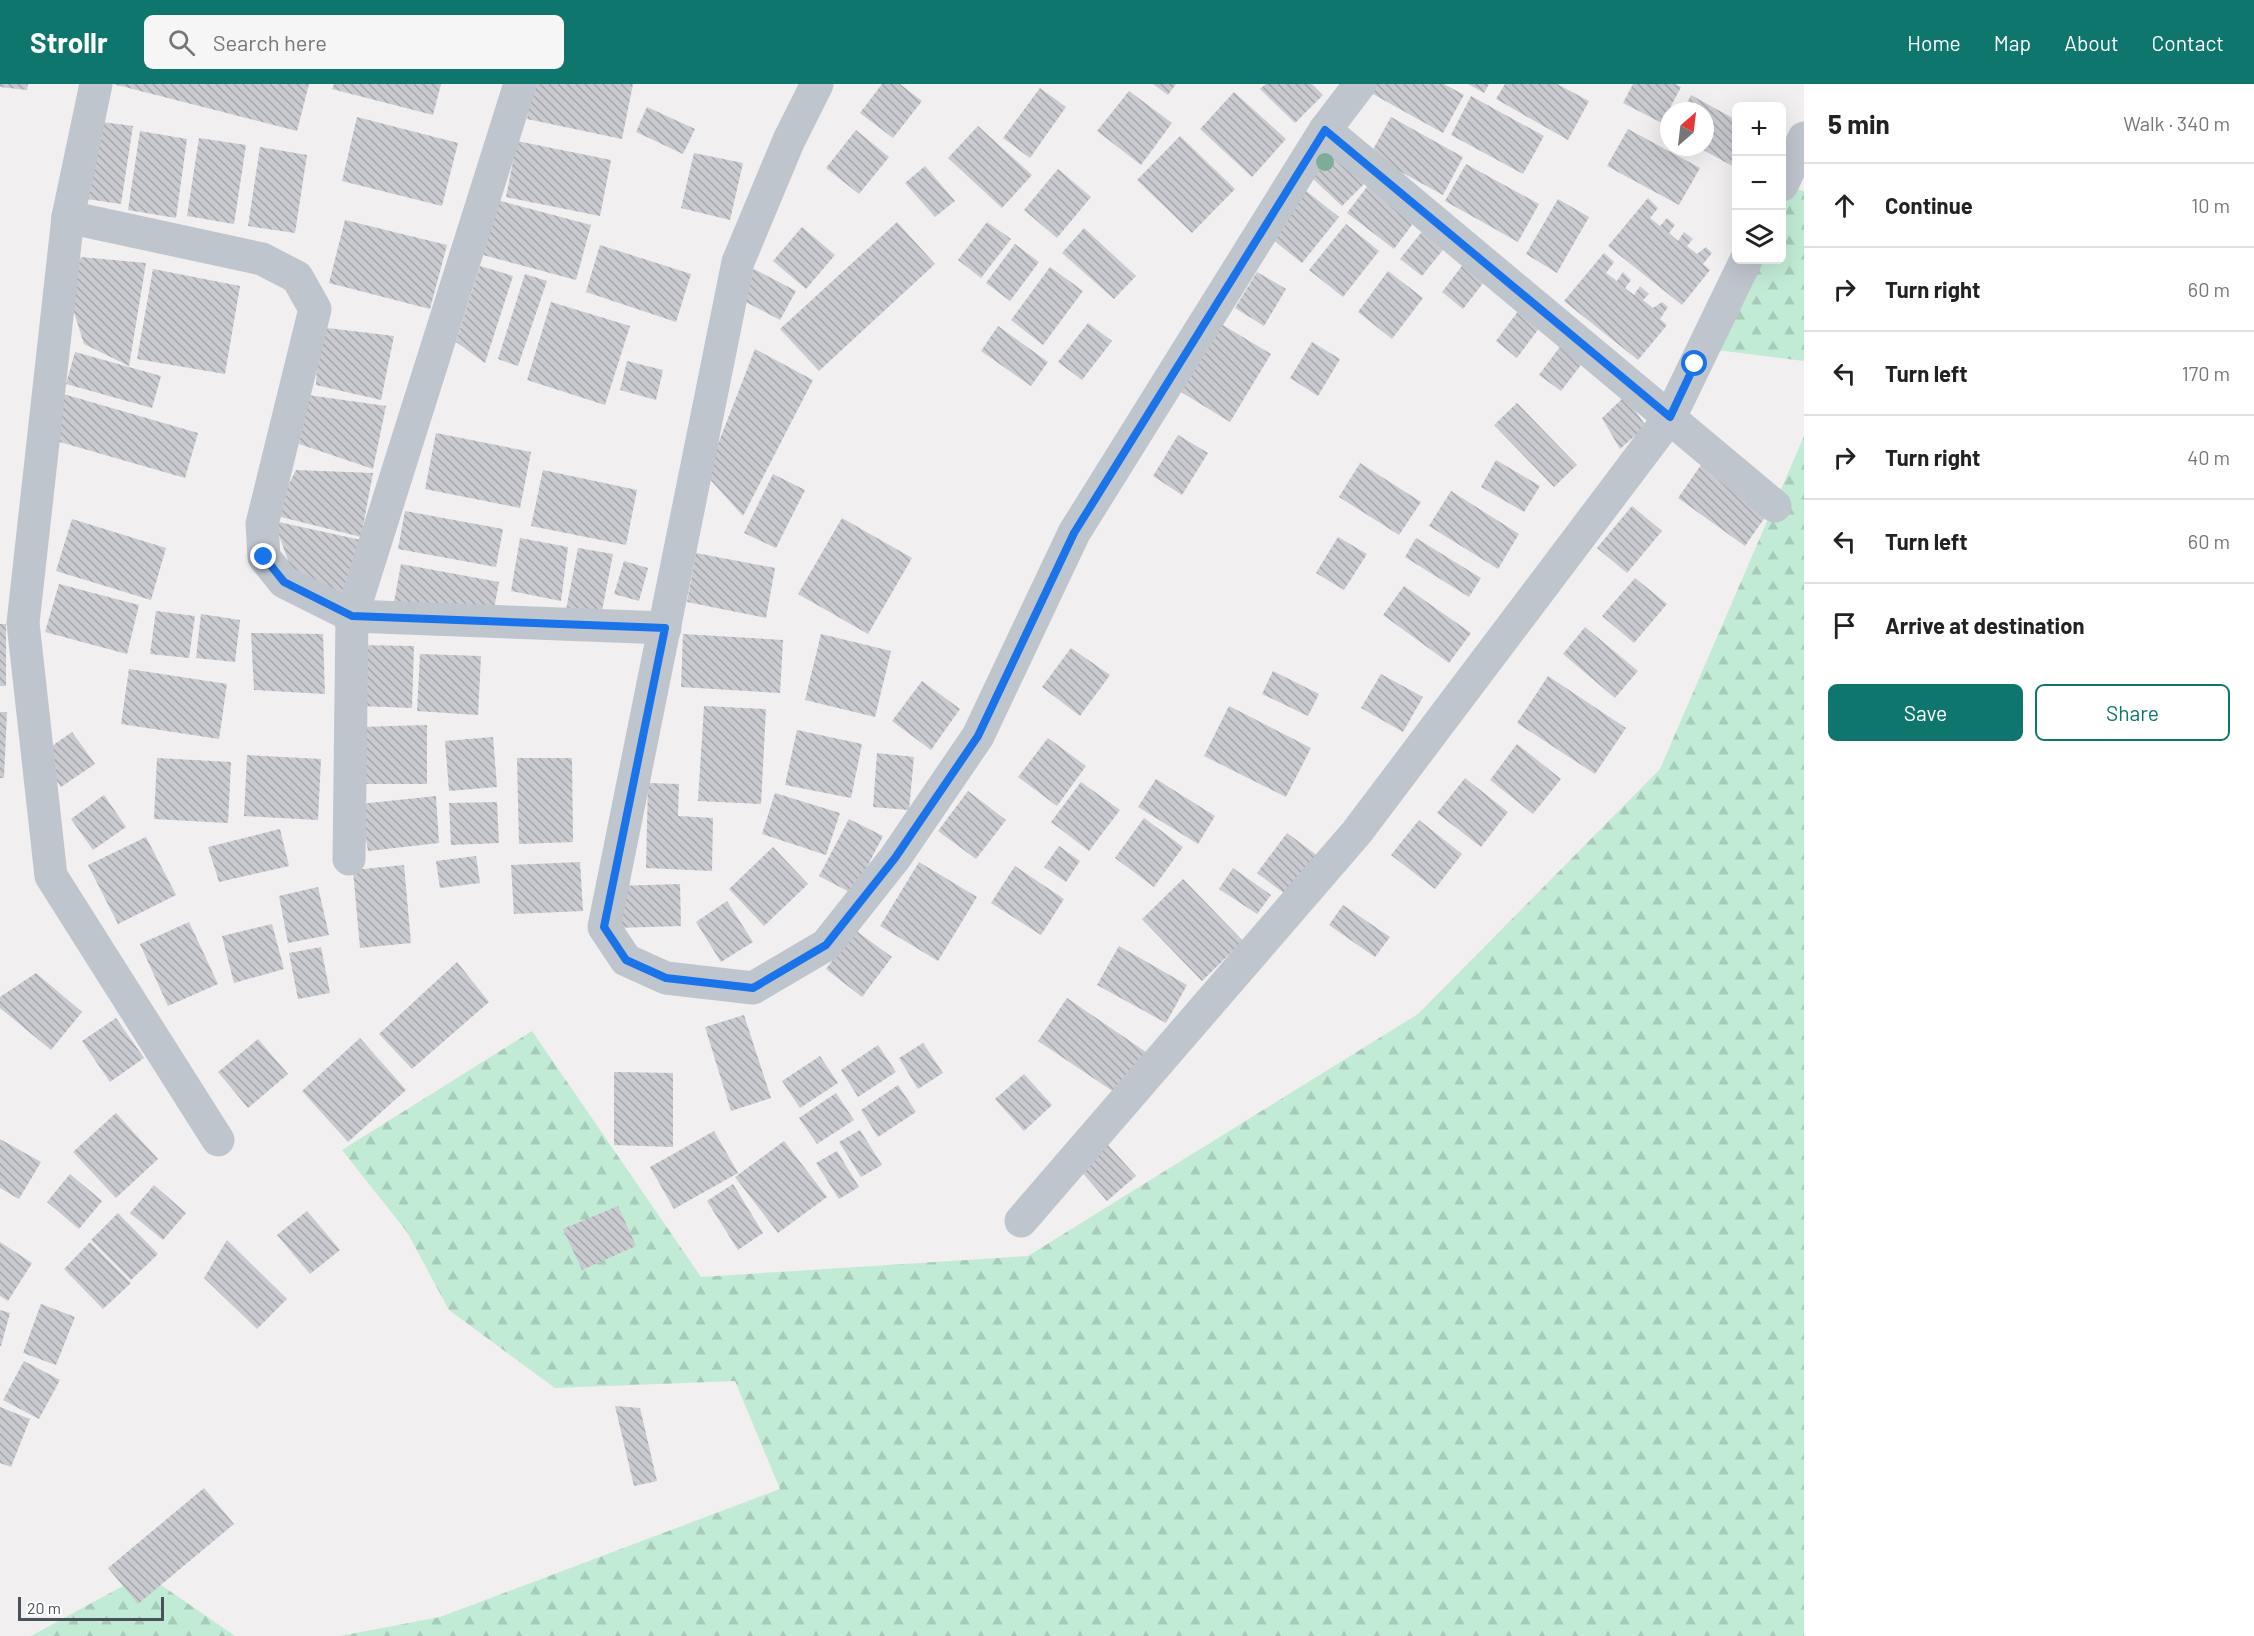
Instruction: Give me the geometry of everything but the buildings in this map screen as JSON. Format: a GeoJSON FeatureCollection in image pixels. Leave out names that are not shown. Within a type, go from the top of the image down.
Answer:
{"type":"FeatureCollection","features":[{"type":"Feature","properties":{"kind":"street"},"geometry":{"type":"LineString","coordinates":[[96,84],[68,217],[23,623],[51,876],[218,1140]]}},
{"type":"Feature","properties":{"kind":"street"},"geometry":{"type":"LineString","coordinates":[[349,859],[352,616],[520,84]]}},
{"type":"Feature","properties":{"kind":"street"},"geometry":{"type":"LineString","coordinates":[[817,84],[789,140],[738,262],[604,927],[626,960],[666,978],[753,988],[826,945],[895,858],[972,745],[1074,533],[1325,130],[1360,84]]}},
{"type":"Feature","properties":{"kind":"street"},"geometry":{"type":"LineString","coordinates":[[1325,130],[1775,506]]}},
{"type":"Feature","properties":{"kind":"street"},"geometry":{"type":"LineString","coordinates":[[1786,176],[1804,138]]}},
{"type":"Feature","properties":{"kind":"street"},"geometry":{"type":"LineString","coordinates":[[68,217],[262,259],[297,277],[315,309],[262,524],[264,557],[284,582],[352,616],[665,628]]}},
{"type":"Feature","properties":{"kind":"street"},"geometry":{"type":"LineString","coordinates":[[1021,1221],[1357,832],[1670,417],[1744,264]]}},
{"type":"Feature","properties":{"kind":"green space"},"geometry":{"type":"Polygon","coordinates":[[[1786,186],[1804,191],[1804,361],[1717,350],[1752,264],[1786,264],[1786,186]]]}},
{"type":"Feature","properties":{"kind":"green space"},"geometry":{"type":"Polygon","coordinates":[[[1804,436],[1804,1636],[340,1636],[440,1617],[780,1489],[735,1381],[555,1388],[449,1310],[407,1232],[342,1150],[532,1031],[701,1277],[1028,1256],[1418,1014],[1660,769],[1804,436]]]}},
{"type":"Feature","properties":{"kind":"green space"},"geometry":{"type":"Polygon","coordinates":[[[145,1574],[235,1636],[31,1636],[145,1574]]]}},
{"type":"Feature","properties":{"kind":"route"},"geometry":{"type":"LineString","coordinates":[[264,557],[284,582],[352,616],[665,628],[604,927],[626,960],[666,978],[753,988],[826,945],[895,858],[978,736],[1074,533],[1325,130],[1670,417],[1695,364]]}}]}
